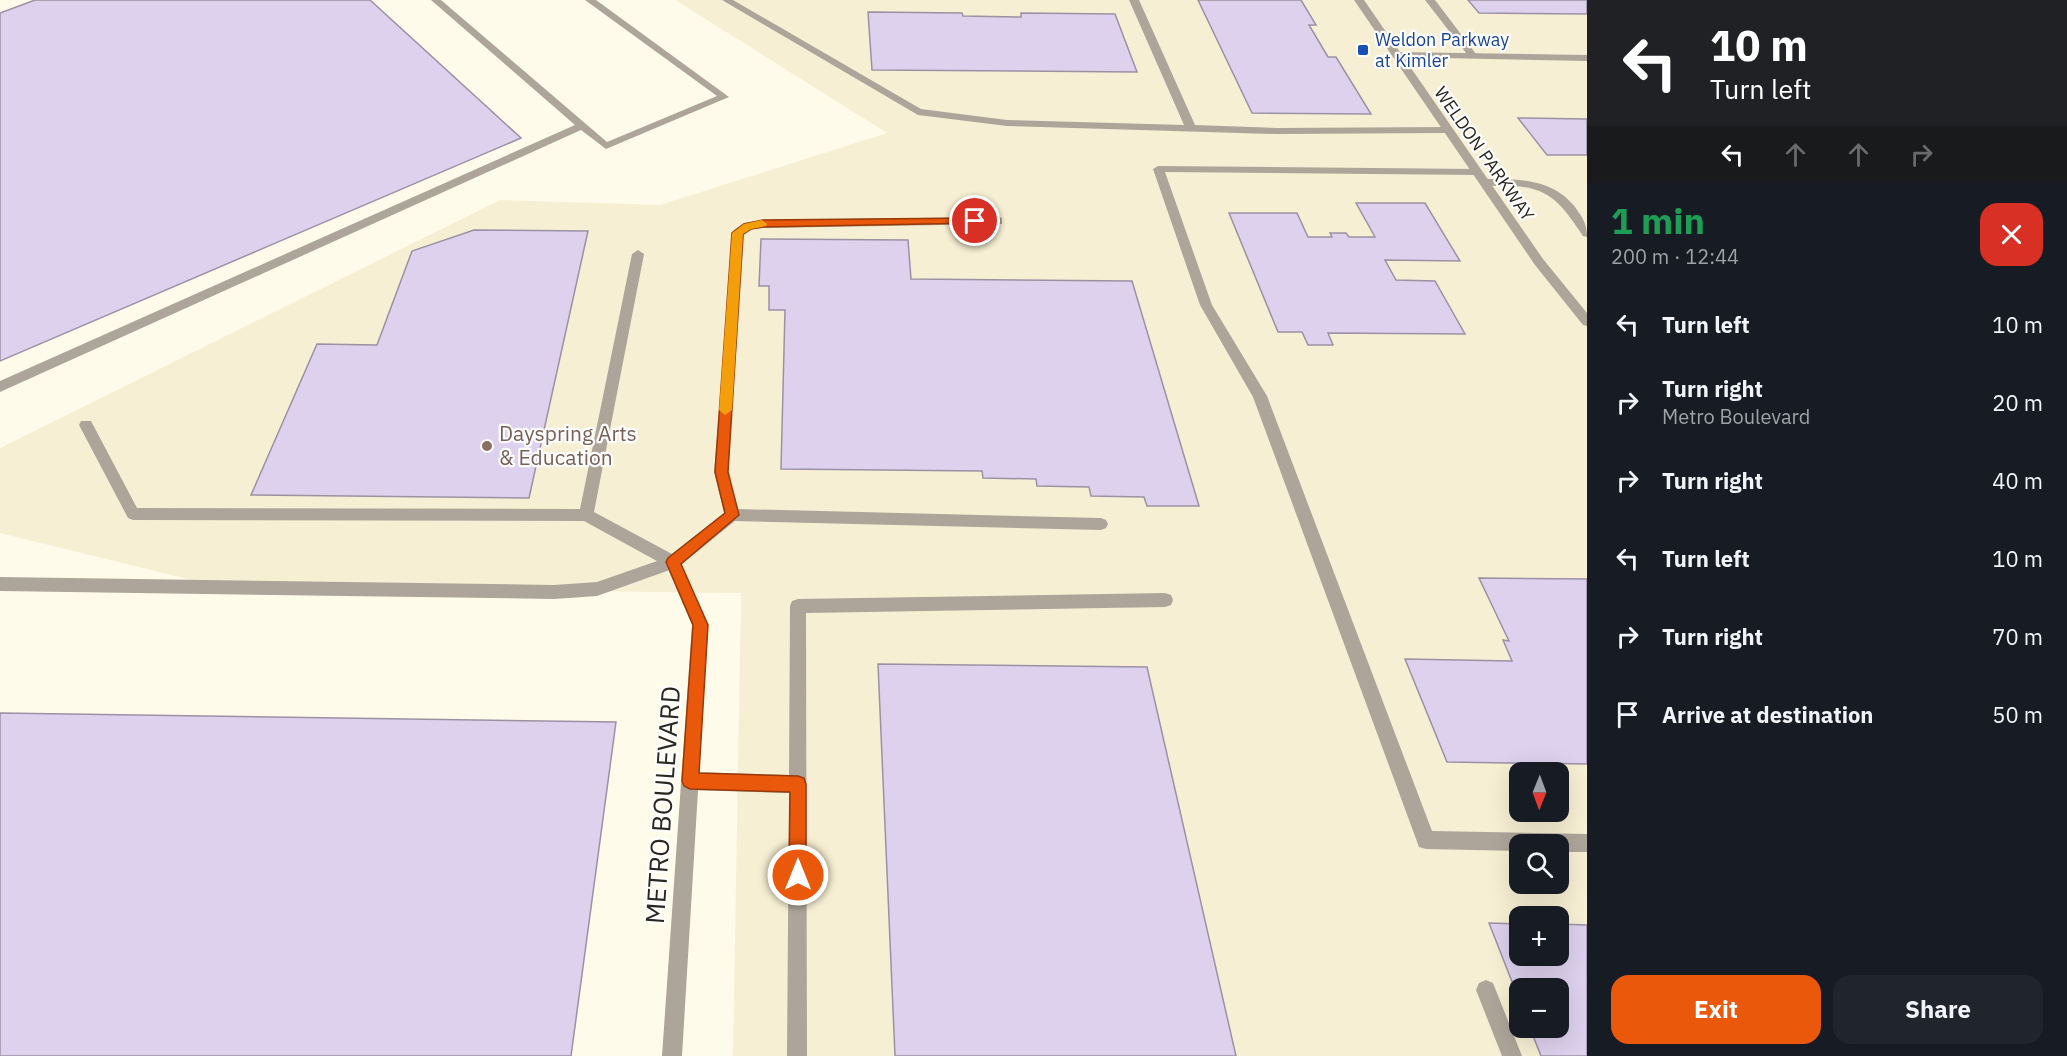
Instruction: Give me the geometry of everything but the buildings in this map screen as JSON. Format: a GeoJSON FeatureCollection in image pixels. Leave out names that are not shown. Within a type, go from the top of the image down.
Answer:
{"type":"FeatureCollection","features":[{"type":"Feature","properties":{"kind":"street"},"geometry":{"type":"LineString","coordinates":[[436,0],[606,146],[724,97],[590,0]]}},
{"type":"Feature","properties":{"kind":"street"},"geometry":{"type":"LineString","coordinates":[[727,0],[918,112],[1007,123],[1276,131],[1447,130]]}},
{"type":"Feature","properties":{"kind":"street"},"geometry":{"type":"LineString","coordinates":[[1134,0],[1191,129]]}},
{"type":"Feature","properties":{"kind":"street","name":"WELDON PARKWAY"},"geometry":{"type":"LineString","coordinates":[[1359,0],[1539,262],[1582,311],[1587,322]]}},
{"type":"Feature","properties":{"kind":"street"},"geometry":{"type":"LineString","coordinates":[[1430,0],[1473,56]]}},
{"type":"Feature","properties":{"kind":"street"},"geometry":{"type":"LineString","coordinates":[[1396,55],[1587,58]]}},
{"type":"Feature","properties":{"kind":"street"},"geometry":{"type":"LineString","coordinates":[[0,387],[582,126]]}},
{"type":"Feature","properties":{"kind":"street"},"geometry":{"type":"LineString","coordinates":[[1587,233],[1561,199],[1547,189],[1535,185],[1480,177],[1158,169],[1206,305],[1260,396],[1426,840],[1587,843]]}},
{"type":"Feature","properties":{"kind":"street"},"geometry":{"type":"LineString","coordinates":[[732,515],[721,472],[738,233],[748,226],[763,224],[998,221]]}},
{"type":"Feature","properties":{"kind":"street"},"geometry":{"type":"LineString","coordinates":[[586,515],[638,254]]}},
{"type":"Feature","properties":{"kind":"street"},"geometry":{"type":"LineString","coordinates":[[86,425],[132,514],[586,515],[673,562]]}},
{"type":"Feature","properties":{"kind":"street"},"geometry":{"type":"LineString","coordinates":[[0,584],[554,592],[597,589],[673,562],[732,515],[1101,524]]}},
{"type":"Feature","properties":{"kind":"street","name":"METRO BOULEVARD"},"geometry":{"type":"LineString","coordinates":[[672,1056],[700,625],[673,562]]}},
{"type":"Feature","properties":{"kind":"street"},"geometry":{"type":"LineString","coordinates":[[797,1056],[798,606],[1165,600]]}},
{"type":"Feature","properties":{"kind":"street"},"geometry":{"type":"LineString","coordinates":[[690,781],[798,784]]}},
{"type":"Feature","properties":{"kind":"street"},"geometry":{"type":"LineString","coordinates":[[1486,990],[1512,1056]]}},
{"type":"Feature","properties":{"kind":"shaded area"},"geometry":{"type":"Polygon","coordinates":[[[675,0],[1587,0],[1587,1056],[733,1056],[741,593],[220,587],[0,533],[0,448],[500,200],[660,205],[887,133],[675,0]]]}},
{"type":"Feature","properties":{"kind":"slow traffic"},"geometry":{"type":"LineString","coordinates":[[725,410],[738,233],[748,226],[762,224]]}},
{"type":"Feature","properties":{"kind":"place","name":"Weldon Parkway at Kimler"},"geometry":{"type":"Point","coordinates":[1363,50]}},
{"type":"Feature","properties":{"kind":"place","name":"Dayspring Arts & Education"},"geometry":{"type":"Point","coordinates":[487,446]}},
{"type":"Feature","properties":{"kind":"route"},"geometry":{"type":"LineString","coordinates":[[798,875],[798,784],[690,781],[700,625],[673,562],[732,515],[721,472],[738,233],[748,226],[763,224],[975,221]]}}]}
